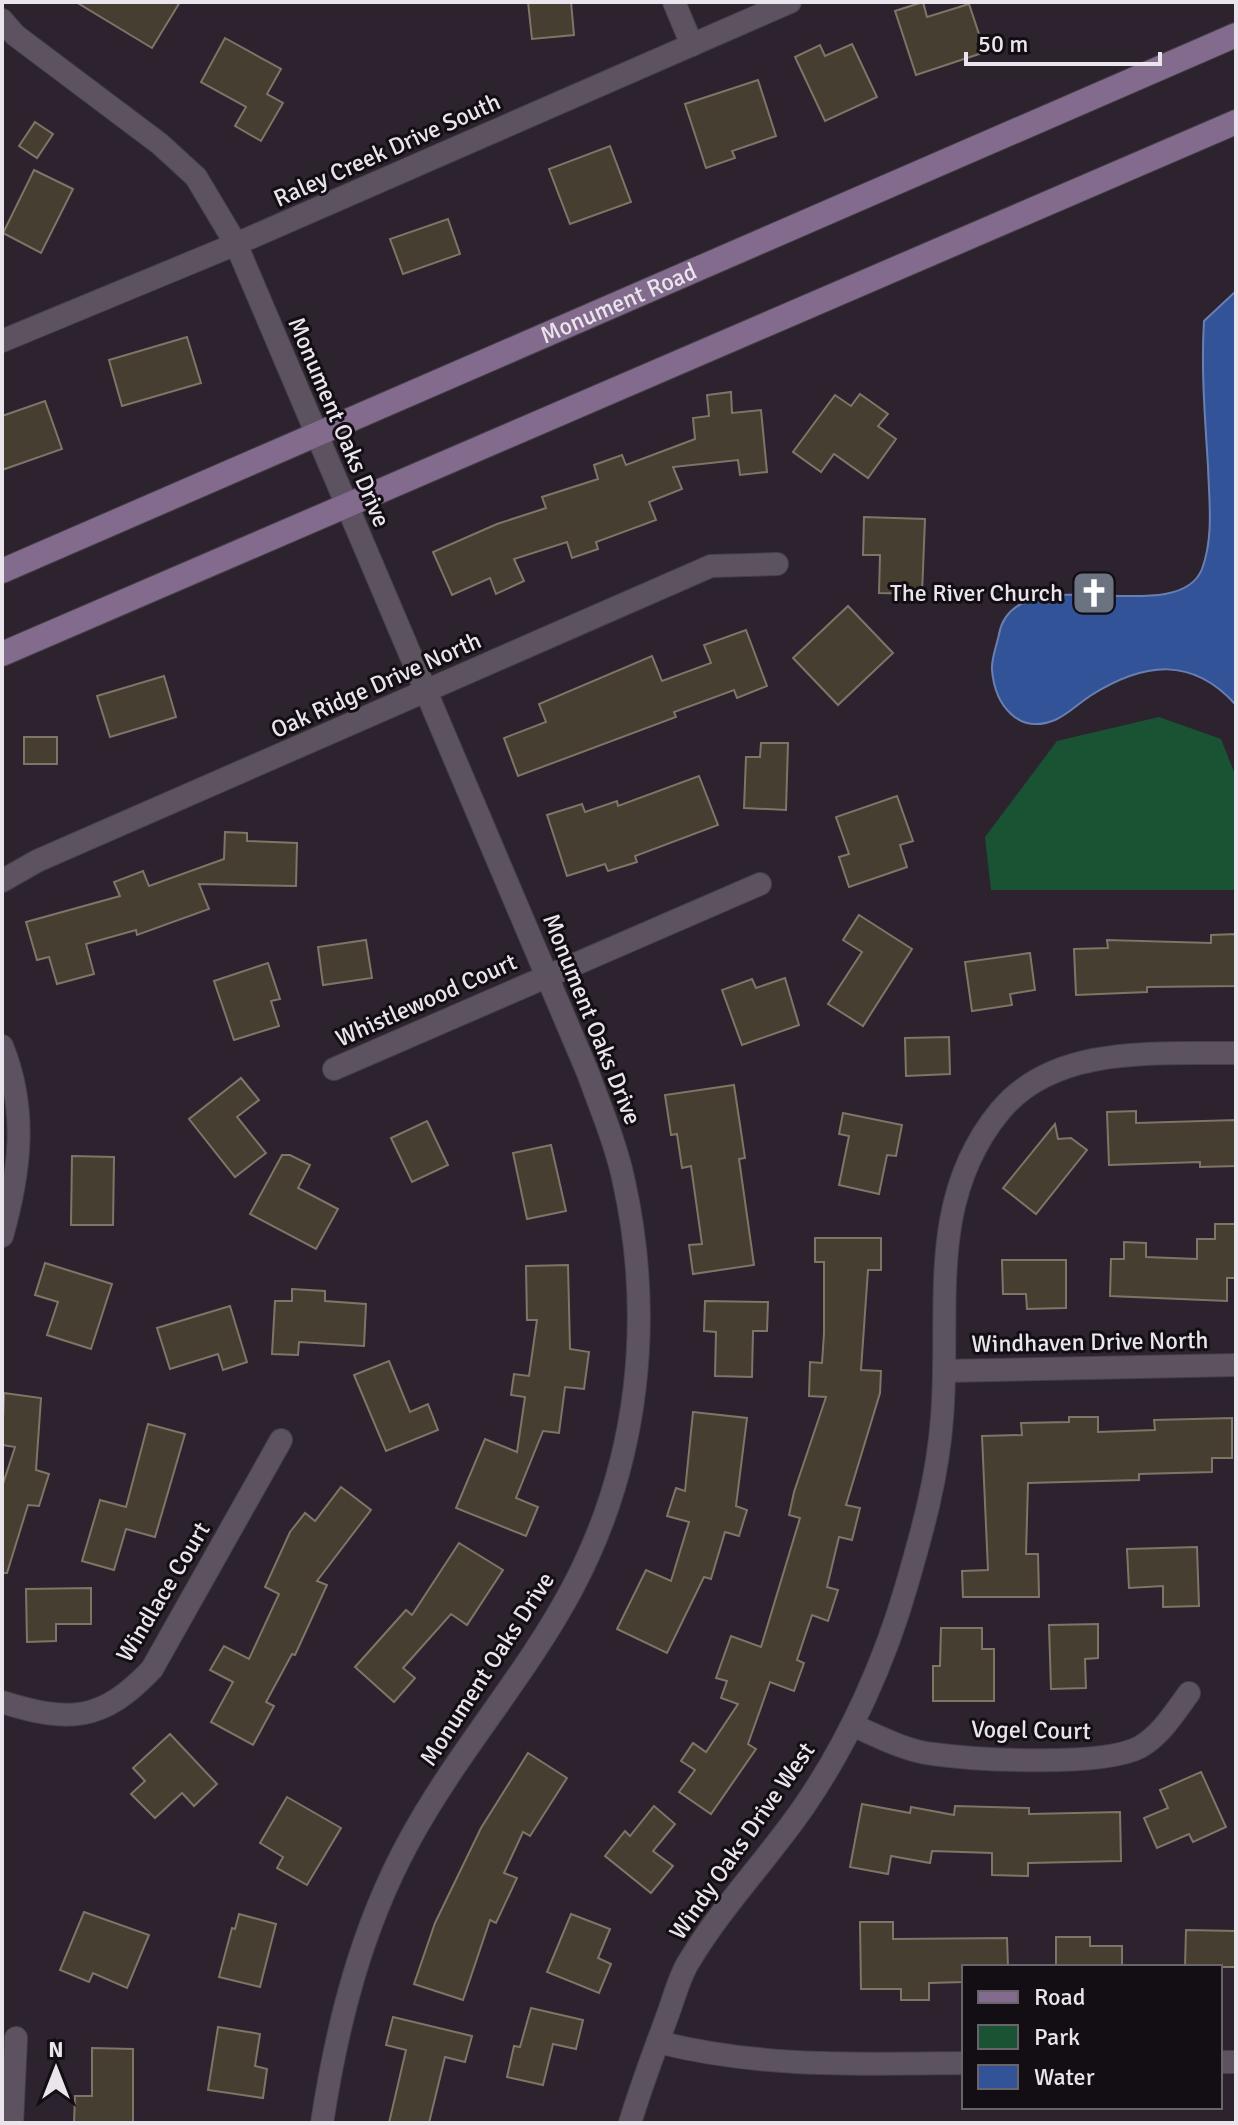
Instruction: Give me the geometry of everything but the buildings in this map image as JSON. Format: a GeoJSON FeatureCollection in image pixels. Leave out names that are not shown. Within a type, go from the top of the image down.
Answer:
{"type":"FeatureCollection","features":[{"type":"Feature","properties":{"kind":"main road","name":"Monument Road"},"geometry":{"type":"LineString","coordinates":[[2,571],[1236,35]]}},
{"type":"Feature","properties":{"kind":"main road"},"geometry":{"type":"LineString","coordinates":[[2,654],[1236,122]]}},
{"type":"Feature","properties":{"kind":"street"},"geometry":{"type":"LineString","coordinates":[[674,2],[692,45]]}},
{"type":"Feature","properties":{"kind":"street","name":"Raley Creek Drive South"},"geometry":{"type":"LineString","coordinates":[[2,341],[236,244],[790,2]]}},
{"type":"Feature","properties":{"kind":"street","name":"Monument Oaks Drive"},"geometry":{"type":"LineString","coordinates":[[2,20],[15,35],[160,144],[196,177],[236,244],[547,975],[611,1135],[624,1182],[641,1304],[627,1448],[609,1504],[573,1587],[527,1661],[455,1764],[408,1842],[380,1903],[359,1954],[344,2005],[322,2123]]}},
{"type":"Feature","properties":{"kind":"street","name":"Oak Ridge Drive North"},"geometry":{"type":"LineString","coordinates":[[2,881],[37,861],[711,566],[777,564]]}},
{"type":"Feature","properties":{"kind":"street","name":"Whistlewood Court"},"geometry":{"type":"LineString","coordinates":[[334,1069],[760,884]]}},
{"type":"Feature","properties":{"kind":"street"},"geometry":{"type":"LineString","coordinates":[[2,1046],[17,1097],[20,1142],[15,1184],[2,1236]]}},
{"type":"Feature","properties":{"kind":"street","name":"Windy Oaks Drive West"},"geometry":{"type":"LineString","coordinates":[[630,2123],[686,1966],[807,1803],[852,1725],[906,1588],[937,1472],[944,1371],[944,1252],[964,1172],[980,1141],[1001,1110],[1034,1083],[1101,1057],[1236,1053]]}},
{"type":"Feature","properties":{"kind":"street","name":"Windhaven Drive North"},"geometry":{"type":"LineString","coordinates":[[944,1371],[1236,1365]]}},
{"type":"Feature","properties":{"kind":"street","name":"Windlace Court"},"geometry":{"type":"LineString","coordinates":[[2,1702],[65,1717],[99,1710],[129,1693],[152,1669],[281,1440]]}},
{"type":"Feature","properties":{"kind":"street","name":"Vogel Court"},"geometry":{"type":"LineString","coordinates":[[852,1725],[931,1754],[1115,1756],[1140,1746],[1162,1729],[1189,1693]]}},
{"type":"Feature","properties":{"kind":"street"},"geometry":{"type":"LineString","coordinates":[[12,2123],[16,2038]]}},
{"type":"Feature","properties":{"kind":"street"},"geometry":{"type":"LineString","coordinates":[[658,2042],[712,2056],[795,2064],[962,2063]]}},
{"type":"Feature","properties":{"kind":"green space"},"geometry":{"type":"Polygon","coordinates":[[[1159,717],[1221,739],[1236,777],[1236,890],[991,890],[985,837],[1057,741],[1159,717]]]}},
{"type":"Feature","properties":{"kind":"water"},"geometry":{"type":"Polygon","coordinates":[[[1236,291],[1236,705],[1202,678],[1167,669],[1129,676],[1090,696],[1055,720],[1042,724],[1020,720],[1003,705],[992,670],[999,634],[1011,611],[1034,599],[1063,595],[1162,594],[1187,587],[1202,569],[1210,518],[1203,375],[1204,321],[1236,291]]]}},
{"type":"Feature","properties":{"kind":"place","name":"The River Church"},"geometry":{"type":"Point","coordinates":[1094,593]}}]}
